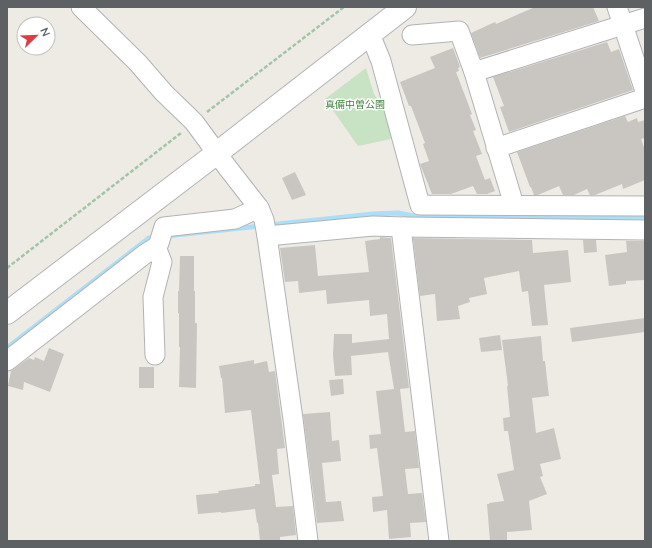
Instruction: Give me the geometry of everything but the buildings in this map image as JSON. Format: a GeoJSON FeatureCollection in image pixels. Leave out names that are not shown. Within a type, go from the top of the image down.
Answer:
{"type":"FeatureCollection","features":[{"type":"Feature","properties":{"kind":"street"},"geometry":{"type":"LineString","coordinates":[[81,7],[138,63],[164,93],[194,122],[227,167],[264,223],[293,419],[308,541]]}},
{"type":"Feature","properties":{"kind":"street"},"geometry":{"type":"LineString","coordinates":[[7,313],[405,7]]}},
{"type":"Feature","properties":{"kind":"street"},"geometry":{"type":"LineString","coordinates":[[617,7],[645,91]]}},
{"type":"Feature","properties":{"kind":"street"},"geometry":{"type":"LineString","coordinates":[[474,72],[645,18]]}},
{"type":"Feature","properties":{"kind":"street"},"geometry":{"type":"LineString","coordinates":[[412,35],[460,32],[474,72],[514,205]]}},
{"type":"Feature","properties":{"kind":"street"},"geometry":{"type":"LineString","coordinates":[[370,34],[381,61],[420,205],[645,206]]}},
{"type":"Feature","properties":{"kind":"street"},"geometry":{"type":"LineString","coordinates":[[496,148],[645,98]]}},
{"type":"Feature","properties":{"kind":"street"},"geometry":{"type":"LineString","coordinates":[[7,362],[145,254],[159,241],[164,227],[235,219],[264,223],[404,227],[645,230]]}},
{"type":"Feature","properties":{"kind":"street"},"geometry":{"type":"LineString","coordinates":[[404,227],[402,236],[439,541]]}},
{"type":"Feature","properties":{"kind":"street"},"geometry":{"type":"LineString","coordinates":[[155,355],[153,297],[162,262],[159,241]]}},
{"type":"Feature","properties":{"kind":"path"},"geometry":{"type":"LineString","coordinates":[[202,116],[344,7]]}},
{"type":"Feature","properties":{"kind":"path"},"geometry":{"type":"LineString","coordinates":[[7,268],[182,132]]}},
{"type":"Feature","properties":{"kind":"green space","name":"真備中曽公園"},"geometry":{"type":"Polygon","coordinates":[[[366,68],[374,94],[390,119],[396,138],[358,146],[325,99],[366,68]]]}},
{"type":"Feature","properties":{"kind":"waterway"},"geometry":{"type":"LineString","coordinates":[[269,225],[373,214],[398,213],[419,217],[645,217]]}},
{"type":"Feature","properties":{"kind":"waterway"},"geometry":{"type":"LineString","coordinates":[[166,236],[261,226]]}},
{"type":"Feature","properties":{"kind":"waterway"},"geometry":{"type":"LineString","coordinates":[[7,348],[149,238],[156,237]]}}]}
